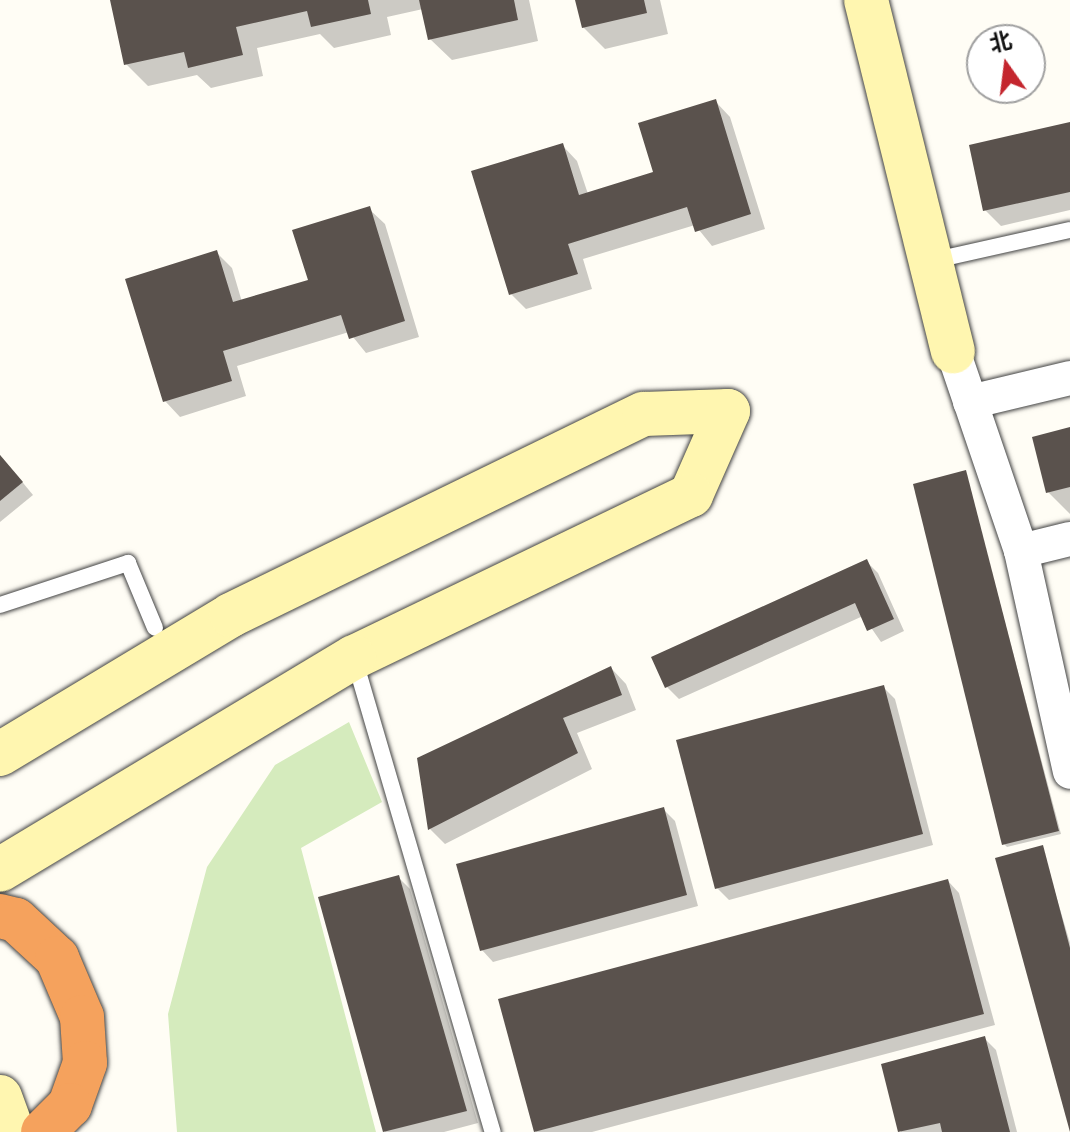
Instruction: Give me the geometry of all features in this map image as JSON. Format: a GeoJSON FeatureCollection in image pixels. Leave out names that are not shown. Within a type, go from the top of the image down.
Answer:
{"type":"FeatureCollection","features":[{"type":"Feature","properties":{"kind":"highway"},"geometry":{"type":"LineString","coordinates":[[0,916],[16,920],[57,958],[82,1017],[85,1063],[70,1105],[43,1132]]}},
{"type":"Feature","properties":{"kind":"main road"},"geometry":{"type":"LineString","coordinates":[[866,0],[953,351]]}},
{"type":"Feature","properties":{"kind":"main road"},"geometry":{"type":"LineString","coordinates":[[0,754],[163,647],[384,537],[644,414],[728,411],[691,495],[354,657],[0,870]]}},
{"type":"Feature","properties":{"kind":"main road"},"geometry":{"type":"LineString","coordinates":[[0,1097],[13,1132]]}},
{"type":"Feature","properties":{"kind":"street"},"geometry":{"type":"LineString","coordinates":[[953,351],[1021,551],[1063,705],[1070,772]]}},
{"type":"Feature","properties":{"kind":"street"},"geometry":{"type":"LineString","coordinates":[[970,402],[1070,378]]}},
{"type":"Feature","properties":{"kind":"street"},"geometry":{"type":"LineString","coordinates":[[1021,551],[1070,539]]}},
{"type":"Feature","properties":{"kind":"lane"},"geometry":{"type":"LineString","coordinates":[[930,261],[1070,230]]}},
{"type":"Feature","properties":{"kind":"lane"},"geometry":{"type":"LineString","coordinates":[[0,605],[128,563],[163,647]]}},
{"type":"Feature","properties":{"kind":"lane"},"geometry":{"type":"LineString","coordinates":[[354,657],[493,1132]]}},
{"type":"Feature","properties":{"kind":"green space"},"geometry":{"type":"Polygon","coordinates":[[[349,722],[382,802],[301,848],[376,1132],[177,1132],[168,1014],[207,867],[275,765],[349,722]]]}},
{"type":"Feature","properties":{"kind":"building"},"geometry":{"type":"Polygon","coordinates":[[[110,0],[368,0],[371,14],[311,27],[307,11],[236,27],[243,55],[188,68],[184,52],[124,65],[110,0]]]}},
{"type":"Feature","properties":{"kind":"building"},"geometry":{"type":"Polygon","coordinates":[[[419,0],[514,0],[518,20],[428,40],[419,0]]]}},
{"type":"Feature","properties":{"kind":"building"},"geometry":{"type":"Polygon","coordinates":[[[575,0],[644,0],[647,13],[582,28],[575,0]]]}},
{"type":"Feature","properties":{"kind":"building"},"geometry":{"type":"Polygon","coordinates":[[[716,99],[751,214],[695,232],[687,207],[568,244],[578,274],[509,295],[471,171],[563,143],[579,195],[653,172],[638,123],[716,99]]]}},
{"type":"Feature","properties":{"kind":"building"},"geometry":{"type":"Polygon","coordinates":[[[1070,122],[1070,192],[983,211],[969,145],[1070,122]]]}},
{"type":"Feature","properties":{"kind":"building"},"geometry":{"type":"Polygon","coordinates":[[[370,206],[405,321],[349,339],[341,315],[223,351],[232,381],[163,402],[125,279],[217,250],[233,302],[308,280],[292,230],[370,206]]]}},
{"type":"Feature","properties":{"kind":"building"},"geometry":{"type":"Polygon","coordinates":[[[1070,427],[1070,487],[1046,493],[1032,437],[1070,427]]]}},
{"type":"Feature","properties":{"kind":"building"},"geometry":{"type":"Polygon","coordinates":[[[0,455],[23,482],[0,501],[0,455]]]}},
{"type":"Feature","properties":{"kind":"building"},"geometry":{"type":"Polygon","coordinates":[[[966,470],[1059,831],[1002,845],[913,484],[966,470]]]}},
{"type":"Feature","properties":{"kind":"building"},"geometry":{"type":"Polygon","coordinates":[[[867,559],[894,619],[867,631],[855,603],[665,688],[651,657],[867,559]]]}},
{"type":"Feature","properties":{"kind":"building"},"geometry":{"type":"Polygon","coordinates":[[[611,666],[622,695],[563,718],[578,753],[428,830],[417,758],[611,666]]]}},
{"type":"Feature","properties":{"kind":"building"},"geometry":{"type":"Polygon","coordinates":[[[884,685],[923,834],[715,889],[676,740],[884,685]]]}},
{"type":"Feature","properties":{"kind":"building"},"geometry":{"type":"Polygon","coordinates":[[[664,807],[687,895],[480,951],[456,864],[664,807]]]}},
{"type":"Feature","properties":{"kind":"building"},"geometry":{"type":"Polygon","coordinates":[[[1043,845],[1070,948],[1070,1132],[995,858],[1043,845]]]}},
{"type":"Feature","properties":{"kind":"building"},"geometry":{"type":"Polygon","coordinates":[[[399,875],[467,1111],[383,1132],[318,897],[399,875]]]}},
{"type":"Feature","properties":{"kind":"building"},"geometry":{"type":"Polygon","coordinates":[[[948,879],[984,1014],[534,1132],[498,999],[948,879]]]}},
{"type":"Feature","properties":{"kind":"building"},"geometry":{"type":"Polygon","coordinates":[[[985,1036],[1010,1132],[942,1132],[940,1123],[898,1132],[881,1064],[985,1036]]]}}]}
